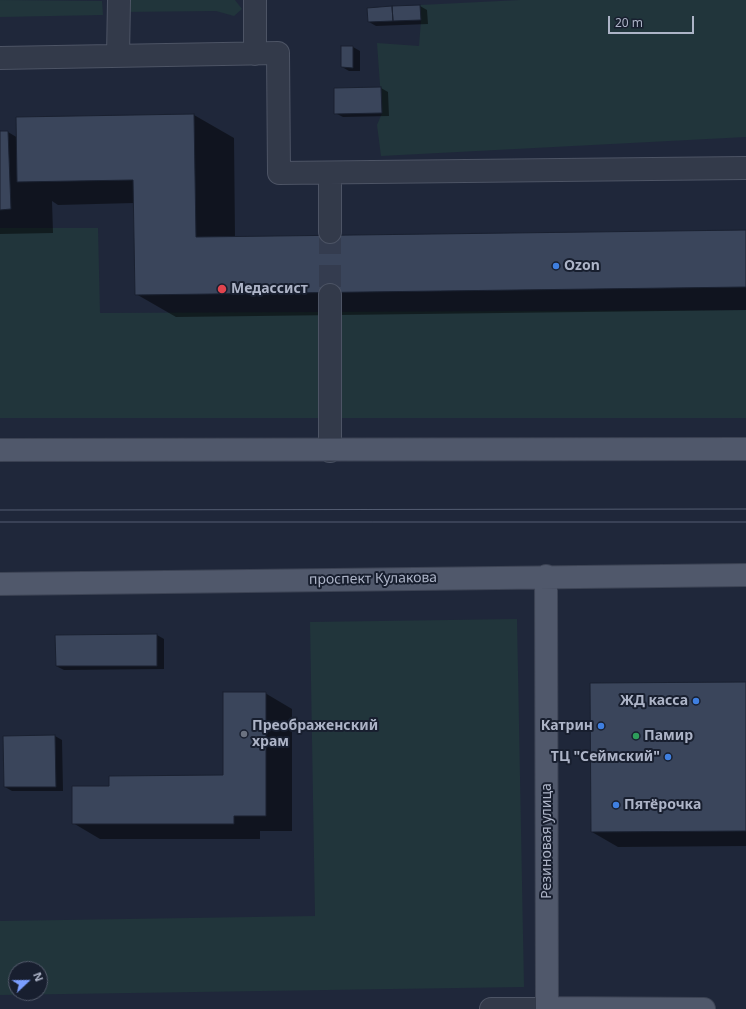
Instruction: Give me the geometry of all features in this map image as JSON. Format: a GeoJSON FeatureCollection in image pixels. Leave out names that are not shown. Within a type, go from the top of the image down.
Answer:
{"type":"FeatureCollection","features":[{"type":"Feature","properties":{"kind":"main road"},"geometry":{"type":"LineString","coordinates":[[0,450],[330,451],[746,449]]}},
{"type":"Feature","properties":{"kind":"main road","name":"проспект Кулакова"},"geometry":{"type":"LineString","coordinates":[[0,584],[546,576],[746,575]]}},
{"type":"Feature","properties":{"kind":"main road","name":"Резиновая улица"},"geometry":{"type":"LineString","coordinates":[[546,576],[547,1009]]}},
{"type":"Feature","properties":{"kind":"main road"},"geometry":{"type":"LineString","coordinates":[[547,1009],[704,1009]]}},
{"type":"Feature","properties":{"kind":"street"},"geometry":{"type":"LineString","coordinates":[[118,56],[119,0]]}},
{"type":"Feature","properties":{"kind":"street"},"geometry":{"type":"LineString","coordinates":[[255,0],[256,54]]}},
{"type":"Feature","properties":{"kind":"street"},"geometry":{"type":"LineString","coordinates":[[0,58],[278,54],[278,173],[746,168]]}},
{"type":"Feature","properties":{"kind":"street"},"geometry":{"type":"LineString","coordinates":[[330,173],[330,232]]}},
{"type":"Feature","properties":{"kind":"street"},"geometry":{"type":"LineString","coordinates":[[330,295],[330,451]]}},
{"type":"Feature","properties":{"kind":"street"},"geometry":{"type":"LineString","coordinates":[[491,1009],[547,1009]]}},
{"type":"Feature","properties":{"kind":"shaded area"},"geometry":{"type":"Polygon","coordinates":[[[0,0],[102,1],[103,15],[0,17],[0,0]]]}},
{"type":"Feature","properties":{"kind":"shaded area"},"geometry":{"type":"Polygon","coordinates":[[[119,0],[235,0],[242,9],[234,16],[216,11],[119,12],[119,0]]]}},
{"type":"Feature","properties":{"kind":"shaded area"},"geometry":{"type":"Polygon","coordinates":[[[520,0],[746,0],[746,137],[381,156],[377,125],[382,113],[377,43],[419,46],[421,20],[420,5],[520,0]]]}},
{"type":"Feature","properties":{"kind":"shaded area"},"geometry":{"type":"Polygon","coordinates":[[[0,228],[98,228],[100,313],[746,310],[746,418],[0,418],[0,228]]]}},
{"type":"Feature","properties":{"kind":"shaded area"},"geometry":{"type":"Polygon","coordinates":[[[517,619],[524,987],[48,994],[48,961],[8,961],[8,995],[0,995],[0,921],[315,916],[310,622],[517,619]]]}},
{"type":"Feature","properties":{"kind":"building"},"geometry":{"type":"Polygon","coordinates":[[[420,5],[421,20],[393,21],[392,6],[420,5]]]}},
{"type":"Feature","properties":{"kind":"building"},"geometry":{"type":"Polygon","coordinates":[[[392,6],[393,21],[368,22],[367,8],[392,6]]]}},
{"type":"Feature","properties":{"kind":"building"},"geometry":{"type":"Polygon","coordinates":[[[341,46],[353,46],[353,68],[341,67],[341,46]]]}},
{"type":"Feature","properties":{"kind":"building"},"geometry":{"type":"Polygon","coordinates":[[[381,87],[382,113],[334,114],[334,88],[381,87]]]}},
{"type":"Feature","properties":{"kind":"building"},"geometry":{"type":"Polygon","coordinates":[[[194,114],[196,237],[746,230],[746,287],[135,295],[133,180],[17,182],[16,117],[194,114]]]}},
{"type":"Feature","properties":{"kind":"building"},"geometry":{"type":"Polygon","coordinates":[[[0,131],[8,131],[11,209],[0,210],[0,131]]]}},
{"type":"Feature","properties":{"kind":"building"},"geometry":{"type":"Polygon","coordinates":[[[157,634],[157,666],[56,666],[55,635],[157,634]]]}},
{"type":"Feature","properties":{"kind":"building","name":"ТЦ \"Сеймский\""},"geometry":{"type":"Polygon","coordinates":[[[746,682],[746,831],[591,832],[590,683],[746,682]]]}},
{"type":"Feature","properties":{"kind":"building","name":"Преображенский храм"},"geometry":{"type":"Polygon","coordinates":[[[223,692],[266,692],[266,816],[234,816],[234,824],[72,824],[72,786],[109,786],[109,776],[223,775],[223,692]]]}},
{"type":"Feature","properties":{"kind":"building"},"geometry":{"type":"Polygon","coordinates":[[[55,735],[56,787],[4,787],[3,736],[55,735]]]}},
{"type":"Feature","properties":{"kind":"tunnel"},"geometry":{"type":"LineString","coordinates":[[330,232],[330,295]]}},
{"type":"Feature","properties":{"kind":"tram line"},"geometry":{"type":"LineString","coordinates":[[0,510],[746,509]]}},
{"type":"Feature","properties":{"kind":"tram line"},"geometry":{"type":"LineString","coordinates":[[0,522],[746,522]]}},
{"type":"Feature","properties":{"kind":"place","name":"Ozon"},"geometry":{"type":"Point","coordinates":[556,266]}},
{"type":"Feature","properties":{"kind":"place","name":"Медассист"},"geometry":{"type":"Point","coordinates":[222,289]}},
{"type":"Feature","properties":{"kind":"place","name":"ЖД касса"},"geometry":{"type":"Point","coordinates":[696,701]}},
{"type":"Feature","properties":{"kind":"place","name":"Катрин"},"geometry":{"type":"Point","coordinates":[601,726]}},
{"type":"Feature","properties":{"kind":"place","name":"Преображенский храм"},"geometry":{"type":"Point","coordinates":[244,734]}},
{"type":"Feature","properties":{"kind":"place","name":"Памир"},"geometry":{"type":"Point","coordinates":[636,736]}},
{"type":"Feature","properties":{"kind":"place","name":"ТЦ \"Сеймский\""},"geometry":{"type":"Point","coordinates":[668,757]}},
{"type":"Feature","properties":{"kind":"place","name":"Пятёрочка"},"geometry":{"type":"Point","coordinates":[616,805]}}]}
